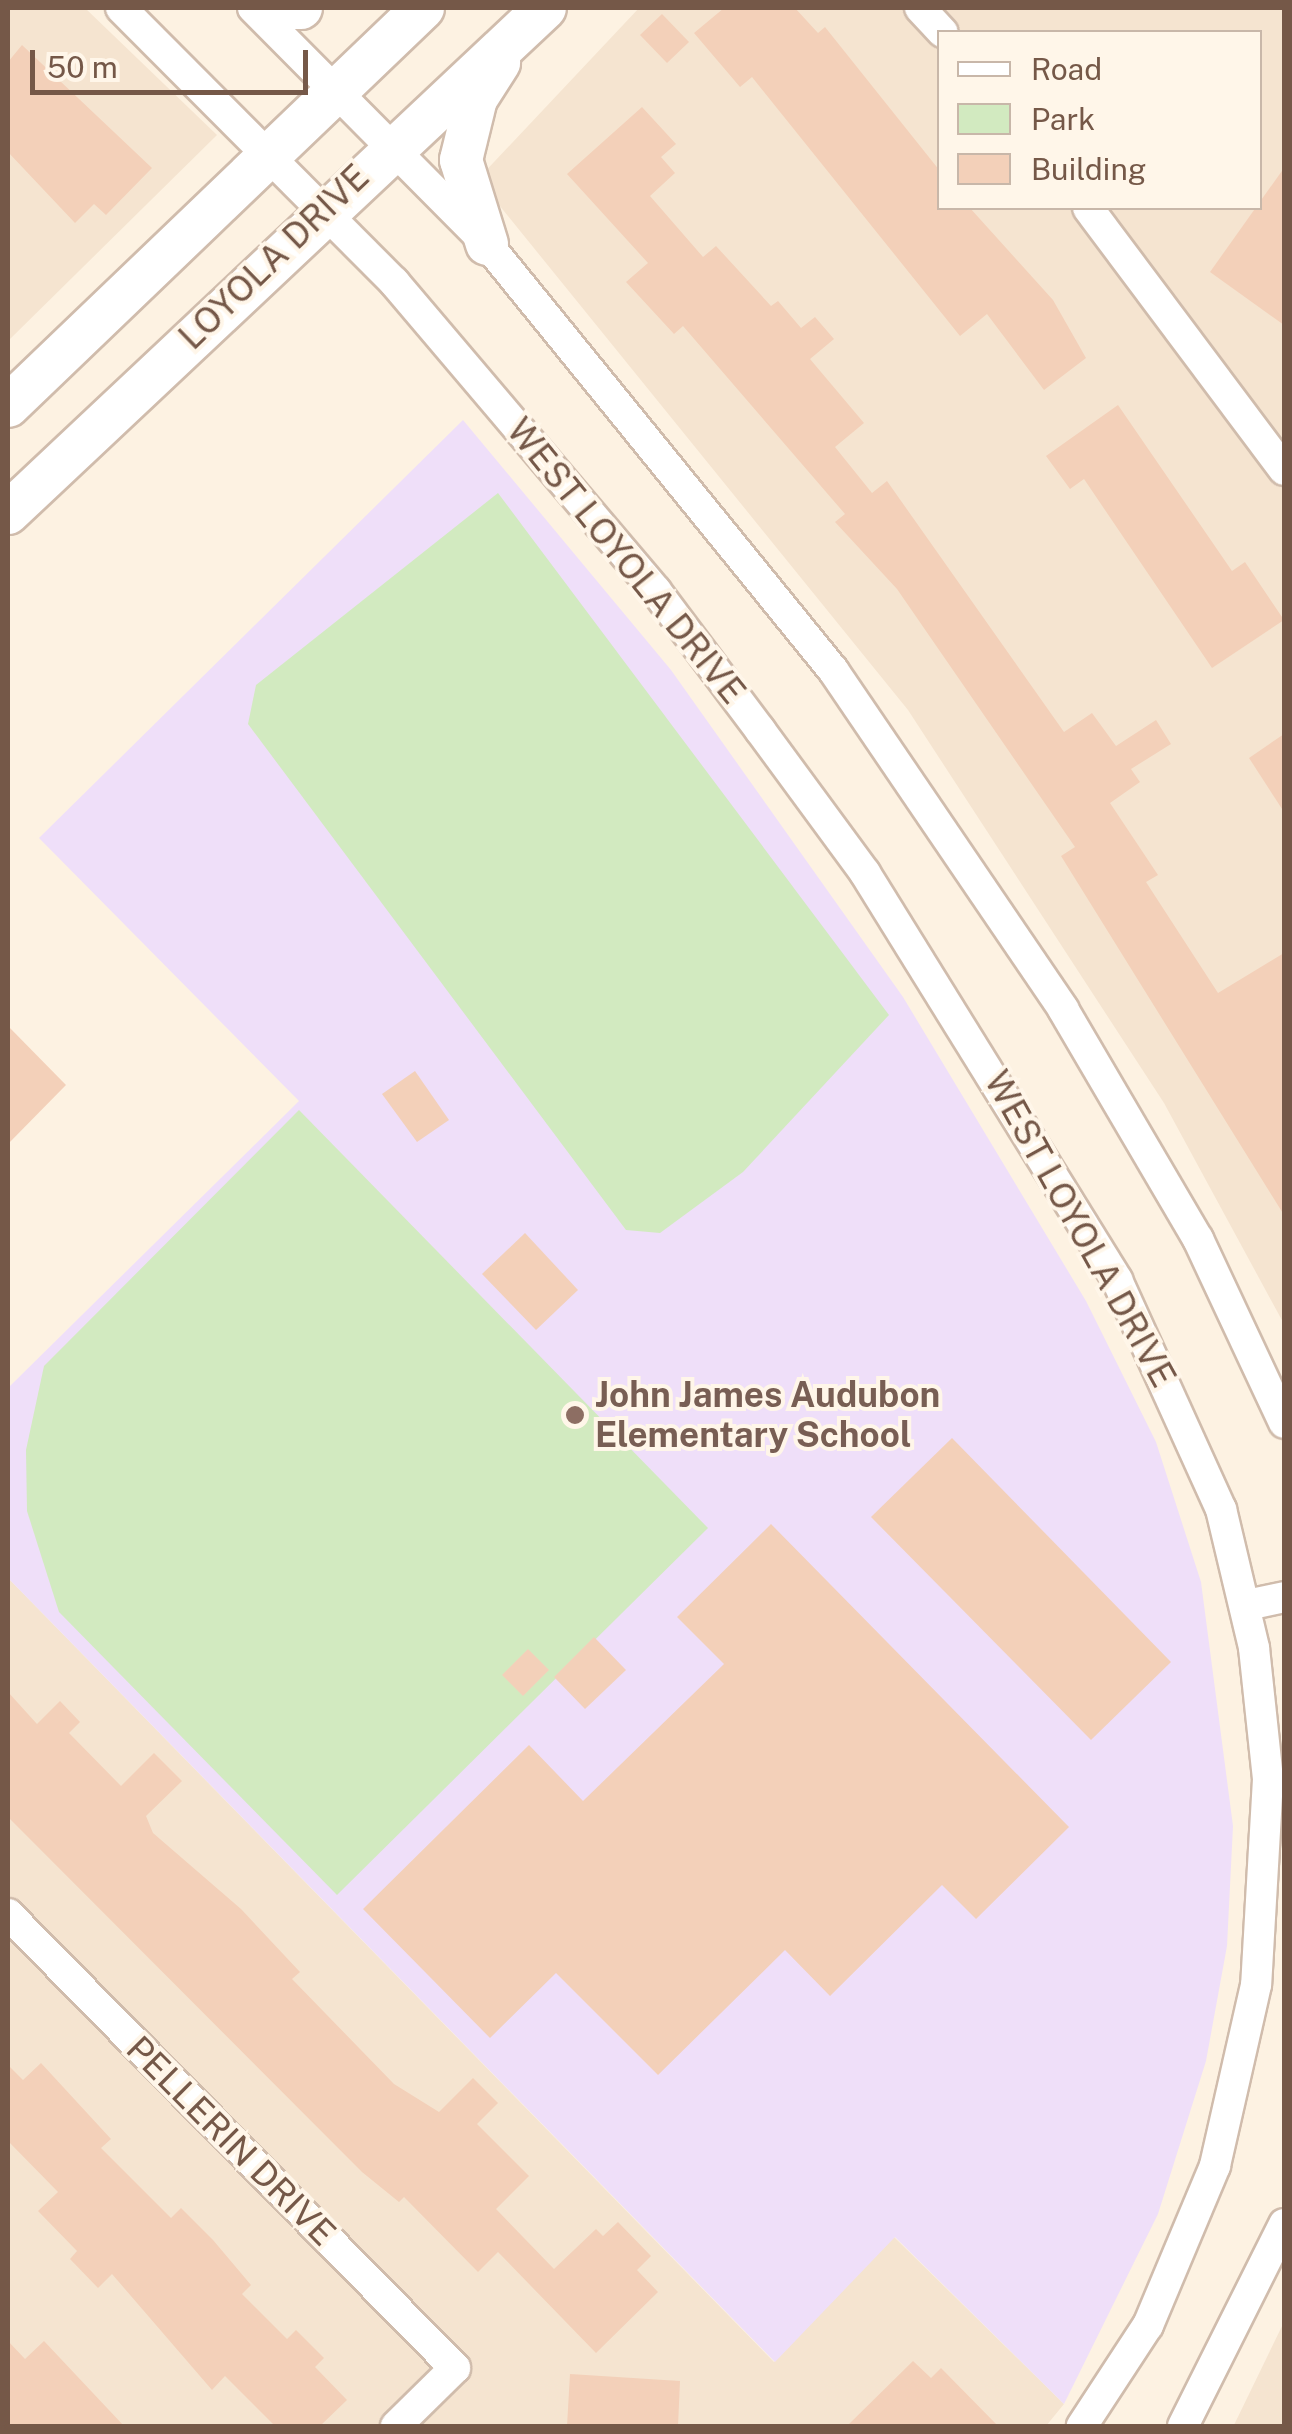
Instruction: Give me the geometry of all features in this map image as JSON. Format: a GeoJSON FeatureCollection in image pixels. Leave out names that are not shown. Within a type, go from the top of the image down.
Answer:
{"type":"FeatureCollection","features":[{"type":"Feature","properties":{"kind":"main road"},"geometry":{"type":"LineString","coordinates":[[264,8],[302,8]]}},
{"type":"Feature","properties":{"kind":"main road"},"geometry":{"type":"LineString","coordinates":[[8,406],[267,151],[339,90],[422,8]]}},
{"type":"Feature","properties":{"kind":"main road"},"geometry":{"type":"LineString","coordinates":[[487,244],[466,192],[464,130],[535,15]]}},
{"type":"Feature","properties":{"kind":"main road","name":"LOYOLA DRIVE"},"geometry":{"type":"LineString","coordinates":[[8,513],[392,143],[535,15]]}},
{"type":"Feature","properties":{"kind":"street","name":"WEST LOYOLA DRIVE"},"geometry":{"type":"LineString","coordinates":[[121,8],[267,151],[608,532],[866,873],[1117,1280],[1221,1509],[1246,1605],[1268,1780],[1268,1889],[1242,2060],[1215,2166],[1148,2325],[1082,2426]]}},
{"type":"Feature","properties":{"kind":"street"},"geometry":{"type":"LineString","coordinates":[[253,8],[392,143],[487,244],[727,534],[940,822],[1198,1239],[1284,1423]]}},
{"type":"Feature","properties":{"kind":"street"},"geometry":{"type":"LineString","coordinates":[[920,8],[940,30]]}},
{"type":"Feature","properties":{"kind":"street"},"geometry":{"type":"LineString","coordinates":[[1090,210],[1279,449]]}},
{"type":"Feature","properties":{"kind":"street"},"geometry":{"type":"LineString","coordinates":[[1246,1605],[1284,1596]]}},
{"type":"Feature","properties":{"kind":"street","name":"PELLERIN DRIVE"},"geometry":{"type":"LineString","coordinates":[[8,1914],[455,2368],[396,2426]]}},
{"type":"Feature","properties":{"kind":"street"},"geometry":{"type":"LineString","coordinates":[[1183,2426],[1284,2224]]}},
{"type":"Feature","properties":{"kind":"shaded area"},"geometry":{"type":"Polygon","coordinates":[[[8,8],[85,8],[217,135],[8,341],[8,8]]]}},
{"type":"Feature","properties":{"kind":"shaded area"},"geometry":{"type":"Polygon","coordinates":[[[639,8],[1284,8],[1284,1324],[1164,1103],[908,710],[478,179],[639,8]]]}},
{"type":"Feature","properties":{"kind":"shaded area","name":"John James Audubon Elementary School"},"geometry":{"type":"Polygon","coordinates":[[[463,420],[671,670],[903,997],[1086,1301],[1156,1442],[1201,1582],[1233,1826],[1227,1946],[1206,2061],[1158,2214],[1064,2404],[895,2237],[775,2362],[8,1578],[8,1388],[299,1101],[39,838],[463,420]]]}},
{"type":"Feature","properties":{"kind":"shaded area"},"geometry":{"type":"Polygon","coordinates":[[[8,1578],[774,2362],[894,2237],[1064,2404],[1046,2426],[8,2426],[8,1578]]]}},
{"type":"Feature","properties":{"kind":"shaded area"},"geometry":{"type":"Polygon","coordinates":[[[1284,2322],[1284,2426],[1233,2426],[1234,2425],[1284,2322]]]}},
{"type":"Feature","properties":{"kind":"green space"},"geometry":{"type":"Polygon","coordinates":[[[498,493],[889,1015],[743,1172],[660,1233],[626,1230],[248,724],[256,685],[498,493]]]}},
{"type":"Feature","properties":{"kind":"green space"},"geometry":{"type":"Polygon","coordinates":[[[299,1110],[708,1528],[337,1895],[59,1612],[27,1511],[26,1450],[44,1366],[299,1110]]]}},
{"type":"Feature","properties":{"kind":"building"},"geometry":{"type":"Polygon","coordinates":[[[724,8],[795,8],[818,33],[825,27],[937,167],[937,210],[972,210],[1053,300],[1086,358],[1044,390],[987,314],[960,336],[752,77],[740,87],[694,33],[724,8]]]}},
{"type":"Feature","properties":{"kind":"building"},"geometry":{"type":"Polygon","coordinates":[[[662,14],[689,42],[667,63],[640,35],[662,14]]]}},
{"type":"Feature","properties":{"kind":"building"},"geometry":{"type":"Polygon","coordinates":[[[22,45],[152,168],[106,215],[94,204],[75,223],[8,152],[8,62],[22,45]]]}},
{"type":"Feature","properties":{"kind":"building"},"geometry":{"type":"Polygon","coordinates":[[[642,107],[676,144],[661,157],[675,173],[650,196],[703,257],[716,246],[771,306],[778,301],[801,328],[815,317],[834,339],[810,359],[864,423],[835,447],[872,493],[887,481],[1064,732],[1092,713],[1116,746],[1156,720],[1171,744],[1131,769],[1140,782],[1110,803],[1158,875],[1146,882],[1218,993],[1284,953],[1284,1215],[1061,856],[1075,847],[897,589],[835,522],[845,514],[683,326],[674,334],[626,282],[648,263],[567,174],[642,107]]]}},
{"type":"Feature","properties":{"kind":"building"},"geometry":{"type":"Polygon","coordinates":[[[1284,168],[1284,325],[1210,272],[1254,210],[1262,210],[1262,199],[1284,168]]]}},
{"type":"Feature","properties":{"kind":"building"},"geometry":{"type":"Polygon","coordinates":[[[1118,405],[1232,571],[1245,562],[1284,620],[1212,668],[1084,479],[1070,489],[1046,456],[1118,405]]]}},
{"type":"Feature","properties":{"kind":"building"},"geometry":{"type":"Polygon","coordinates":[[[1284,734],[1284,812],[1249,758],[1284,734]]]}},
{"type":"Feature","properties":{"kind":"building"},"geometry":{"type":"Polygon","coordinates":[[[8,1026],[66,1085],[8,1144],[8,1026]]]}},
{"type":"Feature","properties":{"kind":"building"},"geometry":{"type":"Polygon","coordinates":[[[415,1071],[449,1120],[417,1142],[382,1094],[415,1071]]]}},
{"type":"Feature","properties":{"kind":"building"},"geometry":{"type":"Polygon","coordinates":[[[525,1233],[578,1290],[536,1330],[482,1274],[525,1233]]]}},
{"type":"Feature","properties":{"kind":"building"},"geometry":{"type":"Polygon","coordinates":[[[952,1438],[1171,1662],[1091,1740],[871,1517],[952,1438]]]}},
{"type":"Feature","properties":{"kind":"building"},"geometry":{"type":"Polygon","coordinates":[[[771,1524],[1069,1827],[976,1919],[942,1885],[830,1996],[785,1950],[658,2075],[556,1973],[490,2038],[363,1909],[529,1745],[583,1801],[724,1664],[677,1617],[771,1524]]]}},
{"type":"Feature","properties":{"kind":"building"},"geometry":{"type":"Polygon","coordinates":[[[594,1637],[626,1670],[585,1709],[554,1677],[594,1637]]]}},
{"type":"Feature","properties":{"kind":"building"},"geometry":{"type":"Polygon","coordinates":[[[528,1649],[549,1670],[523,1696],[502,1675],[528,1649]]]}},
{"type":"Feature","properties":{"kind":"building"},"geometry":{"type":"Polygon","coordinates":[[[8,1692],[37,1724],[60,1701],[80,1722],[69,1733],[121,1786],[154,1753],[182,1781],[146,1816],[153,1833],[241,1909],[300,1972],[292,1979],[394,2084],[439,2112],[473,2078],[498,2103],[477,2124],[529,2176],[496,2209],[554,2269],[596,2229],[603,2236],[618,2222],[651,2256],[637,2270],[658,2292],[596,2353],[498,2252],[478,2272],[404,2197],[399,2202],[362,2172],[8,1817],[8,1692]]]}},
{"type":"Feature","properties":{"kind":"building"},"geometry":{"type":"Polygon","coordinates":[[[41,2063],[111,2139],[101,2148],[171,2218],[181,2208],[213,2240],[251,2285],[242,2294],[287,2339],[296,2330],[324,2358],[315,2367],[347,2400],[320,2426],[275,2426],[225,2376],[212,2390],[112,2274],[98,2288],[70,2259],[77,2251],[38,2211],[58,2192],[8,2141],[8,2065],[23,2080],[41,2063]]]}},
{"type":"Feature","properties":{"kind":"building"},"geometry":{"type":"Polygon","coordinates":[[[8,2341],[25,2359],[44,2341],[124,2426],[8,2426],[8,2341]]]}},
{"type":"Feature","properties":{"kind":"building"},"geometry":{"type":"Polygon","coordinates":[[[913,2361],[931,2378],[941,2368],[998,2426],[847,2426],[913,2361]]]}},
{"type":"Feature","properties":{"kind":"building"},"geometry":{"type":"Polygon","coordinates":[[[570,2374],[680,2381],[678,2426],[567,2426],[570,2374]]]}},
{"type":"Feature","properties":{"kind":"place","name":"John James Audubon Elementary School"},"geometry":{"type":"Point","coordinates":[575,1415]}}]}
